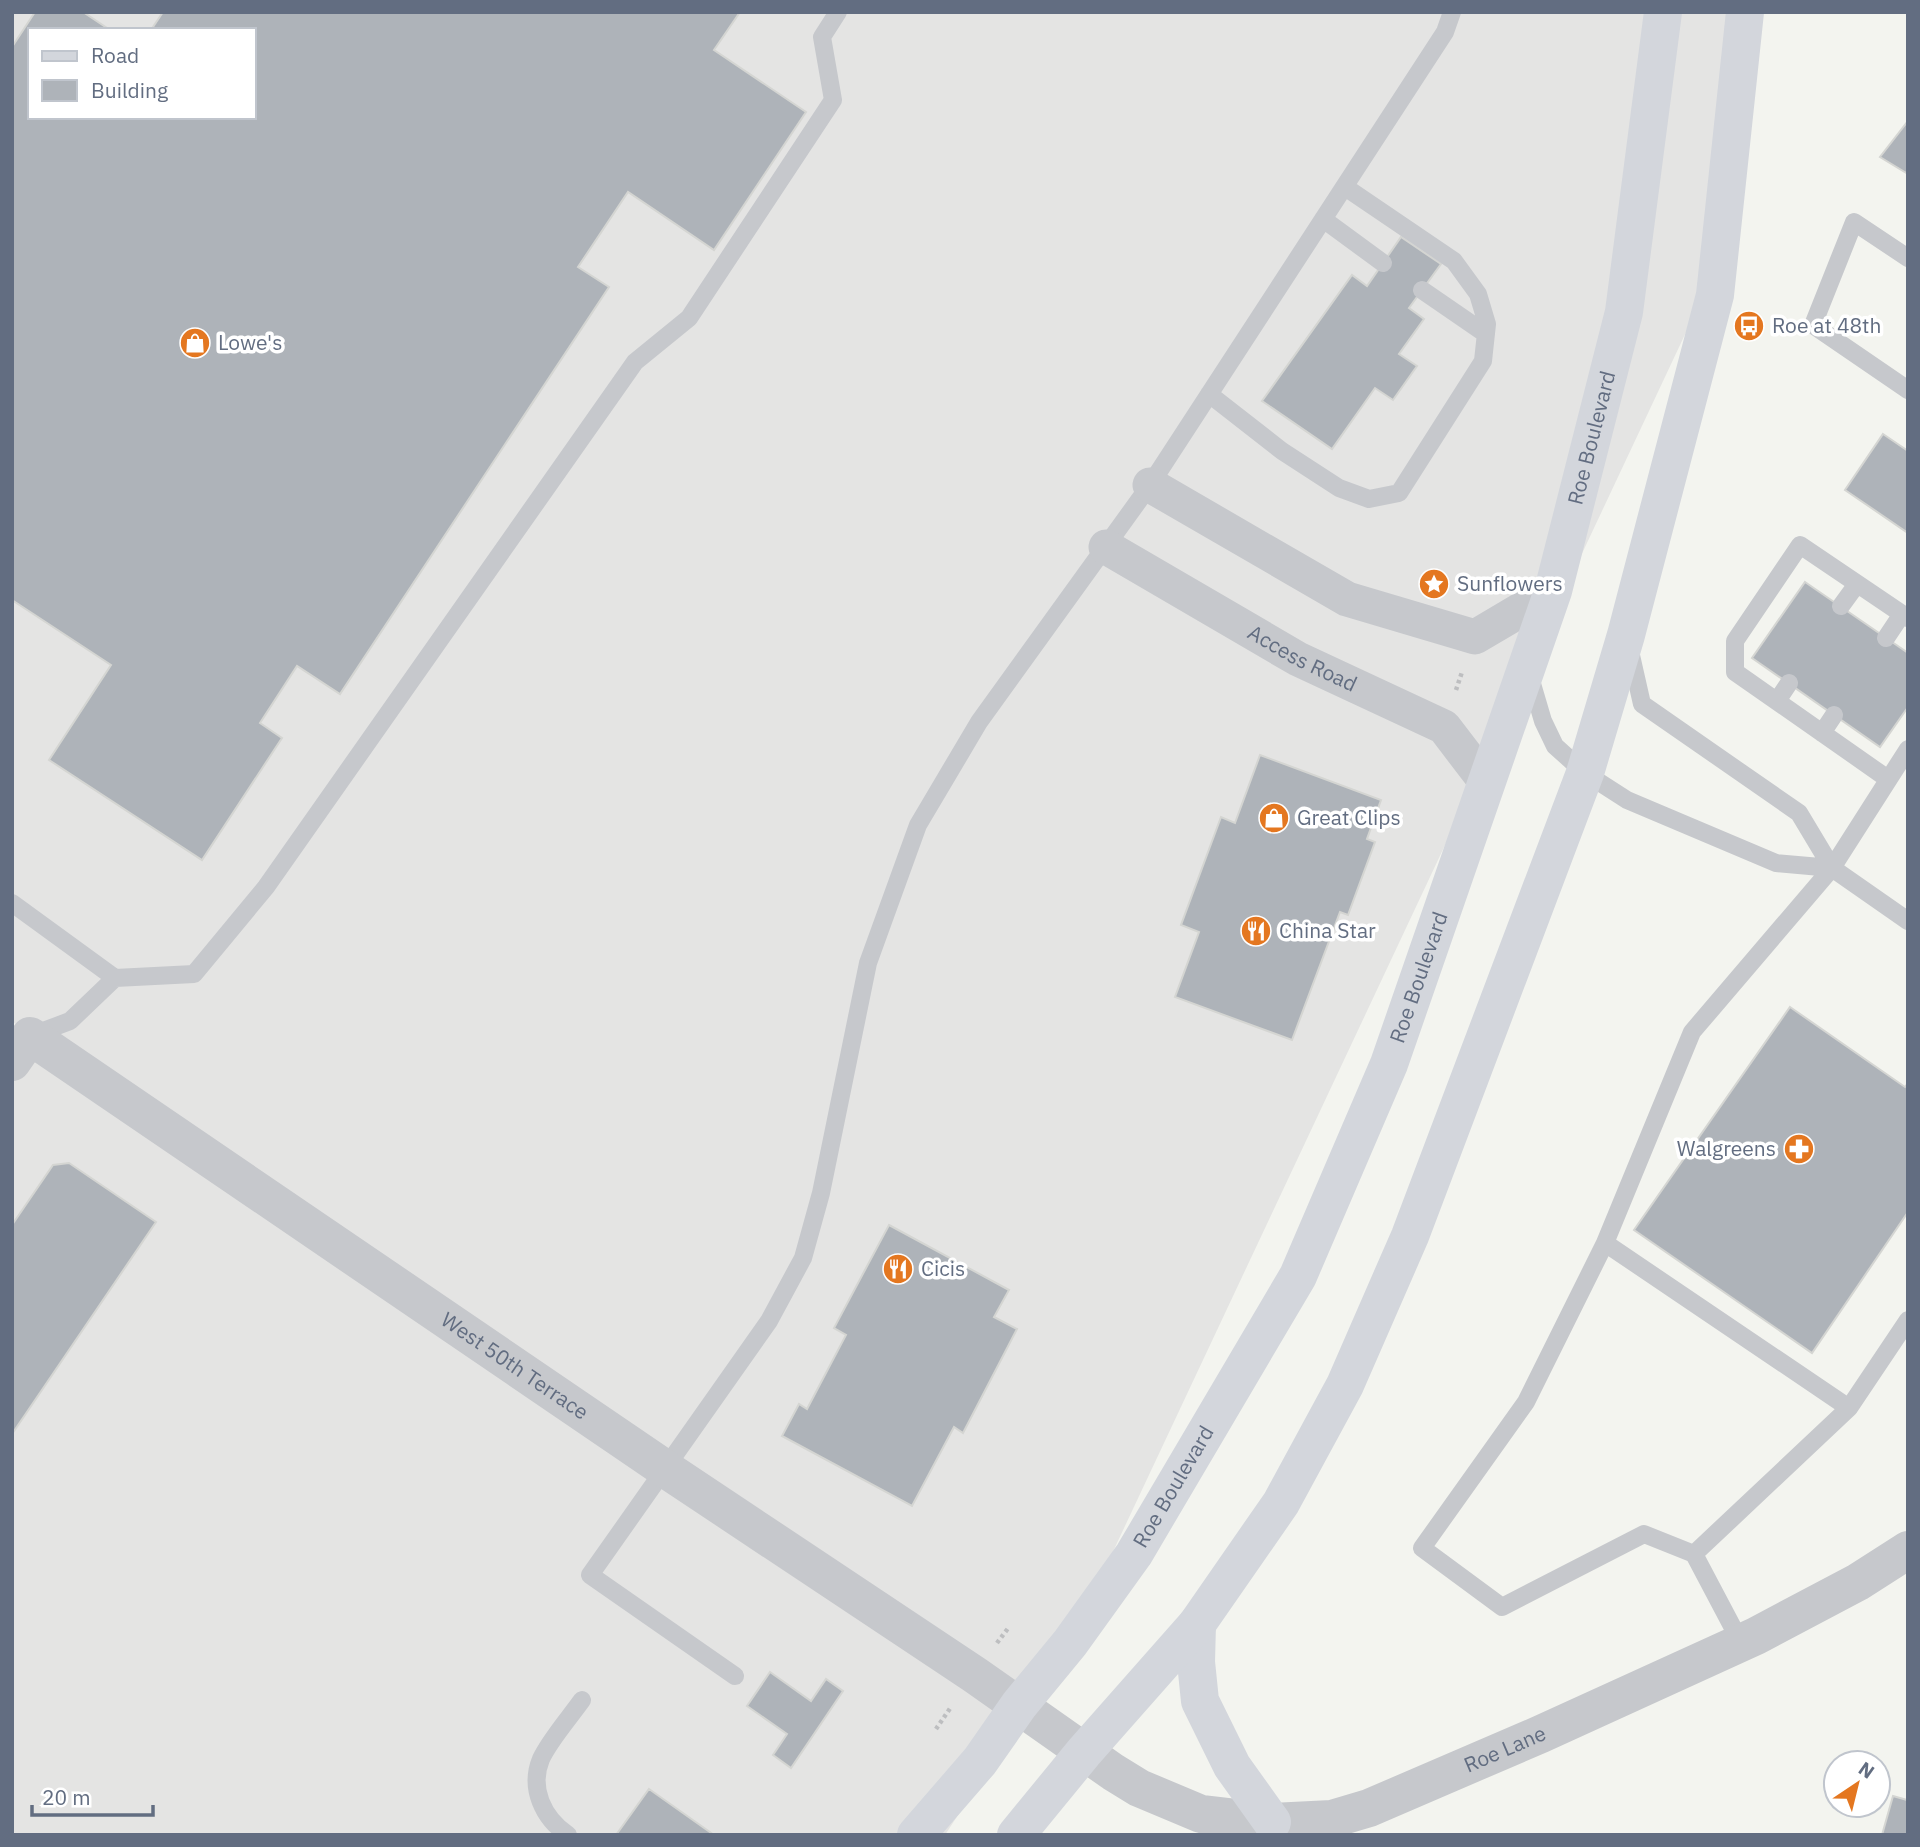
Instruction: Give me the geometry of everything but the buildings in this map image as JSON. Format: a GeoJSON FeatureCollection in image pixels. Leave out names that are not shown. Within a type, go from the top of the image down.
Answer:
{"type":"FeatureCollection","features":[{"type":"Feature","properties":{"kind":"main road","name":"Roe Boulevard"},"geometry":{"type":"LineString","coordinates":[[916,1835],[980,1761],[1019,1705],[1070,1643],[1133,1554],[1298,1276],[1389,1064],[1553,591],[1624,312],[1663,12]]}},
{"type":"Feature","properties":{"kind":"main road"},"geometry":{"type":"LineString","coordinates":[[1016,1835],[1084,1752],[1197,1624],[1281,1503],[1345,1385],[1410,1236],[1585,773],[1626,635],[1715,295],[1745,12]]}},
{"type":"Feature","properties":{"kind":"main road"},"geometry":{"type":"LineString","coordinates":[[1740,56],[1763,12]]}},
{"type":"Feature","properties":{"kind":"main road"},"geometry":{"type":"LineString","coordinates":[[1197,1624],[1196,1662],[1200,1701],[1233,1766],[1272,1822]]}},
{"type":"Feature","properties":{"kind":"street"},"geometry":{"type":"LineString","coordinates":[[1150,485],[1347,599],[1475,637],[1553,591]]}},
{"type":"Feature","properties":{"kind":"street","name":"Access Road"},"geometry":{"type":"LineString","coordinates":[[1106,547],[1298,659],[1444,727],[1486,782]]}},
{"type":"Feature","properties":{"kind":"street","name":"West 50th Terrace"},"geometry":{"type":"LineString","coordinates":[[18,1040],[1019,1705],[1084,1752]]}},
{"type":"Feature","properties":{"kind":"street","name":"Roe Lane"},"geometry":{"type":"LineString","coordinates":[[1084,1752],[1139,1788],[1202,1814],[1272,1822],[1332,1819],[1369,1808],[1541,1734],[1741,1643],[1858,1582],[1908,1550]]}},
{"type":"Feature","properties":{"kind":"lane"},"geometry":{"type":"LineString","coordinates":[[12,903],[115,978],[194,974],[265,887],[635,362],[688,318],[833,100],[822,37],[838,12]]}},
{"type":"Feature","properties":{"kind":"lane"},"geometry":{"type":"LineString","coordinates":[[735,1676],[590,1574],[769,1321],[803,1258],[821,1193],[868,963],[918,825],[979,722],[1150,485],[1446,32],[1452,12]]}},
{"type":"Feature","properties":{"kind":"lane"},"geometry":{"type":"LineString","coordinates":[[1209,394],[1282,451],[1339,488],[1369,499],[1399,493],[1483,361],[1487,324],[1478,294],[1454,261],[1345,187]]}},
{"type":"Feature","properties":{"kind":"lane"},"geometry":{"type":"LineString","coordinates":[[1323,219],[1383,263]]}},
{"type":"Feature","properties":{"kind":"lane"},"geometry":{"type":"LineString","coordinates":[[1908,258],[1854,222],[1813,325],[1908,390]]}},
{"type":"Feature","properties":{"kind":"lane"},"geometry":{"type":"LineString","coordinates":[[1422,290],[1486,334]]}},
{"type":"Feature","properties":{"kind":"lane"},"geometry":{"type":"LineString","coordinates":[[1886,638],[1905,616],[1800,545],[1735,641],[1735,672],[1888,779]]}},
{"type":"Feature","properties":{"kind":"lane"},"geometry":{"type":"LineString","coordinates":[[1842,607],[1857,584]]}},
{"type":"Feature","properties":{"kind":"lane"},"geometry":{"type":"LineString","coordinates":[[1626,635],[1642,704],[1799,813],[1832,868],[1908,921]]}},
{"type":"Feature","properties":{"kind":"lane"},"geometry":{"type":"LineString","coordinates":[[1527,665],[1543,721],[1555,746],[1585,773],[1627,800],[1776,863],[1832,868]]}},
{"type":"Feature","properties":{"kind":"lane"},"geometry":{"type":"LineString","coordinates":[[1777,701],[1789,683]]}},
{"type":"Feature","properties":{"kind":"lane"},"geometry":{"type":"LineString","coordinates":[[1822,733],[1834,715]]}},
{"type":"Feature","properties":{"kind":"lane"},"geometry":{"type":"LineString","coordinates":[[1741,1643],[1694,1554],[1644,1534],[1502,1607],[1422,1548],[1526,1402],[1605,1243],[1692,1032],[1832,868],[1908,749]]}},
{"type":"Feature","properties":{"kind":"lane"},"geometry":{"type":"LineString","coordinates":[[18,1040],[70,1021],[115,978]]}},
{"type":"Feature","properties":{"kind":"lane"},"geometry":{"type":"LineString","coordinates":[[1605,1243],[1849,1408]]}},
{"type":"Feature","properties":{"kind":"lane"},"geometry":{"type":"LineString","coordinates":[[1694,1554],[1849,1408],[1908,1320]]}},
{"type":"Feature","properties":{"kind":"lane"},"geometry":{"type":"LineString","coordinates":[[568,1835],[557,1828],[542,1807],[536,1785],[541,1759],[582,1700]]}},
{"type":"Feature","properties":{"kind":"shaded area"},"geometry":{"type":"Polygon","coordinates":[[[12,12],[1738,12],[1735,228],[1070,1643],[945,1835],[12,1835],[12,1063],[30,1036],[12,1021],[12,12]]]}},
{"type":"Feature","properties":{"kind":"place","name":"Roe at 48th"},"geometry":{"type":"Point","coordinates":[1749,326]}},
{"type":"Feature","properties":{"kind":"place","name":"Lowe's"},"geometry":{"type":"Point","coordinates":[195,343]}},
{"type":"Feature","properties":{"kind":"place","name":"Sunflowers"},"geometry":{"type":"Point","coordinates":[1434,584]}},
{"type":"Feature","properties":{"kind":"place","name":"Great Clips"},"geometry":{"type":"Point","coordinates":[1274,818]}},
{"type":"Feature","properties":{"kind":"place","name":"China Star"},"geometry":{"type":"Point","coordinates":[1256,931]}},
{"type":"Feature","properties":{"kind":"place","name":"Walgreens"},"geometry":{"type":"Point","coordinates":[1799,1149]}},
{"type":"Feature","properties":{"kind":"place","name":"Cicis"},"geometry":{"type":"Point","coordinates":[898,1269]}}]}
